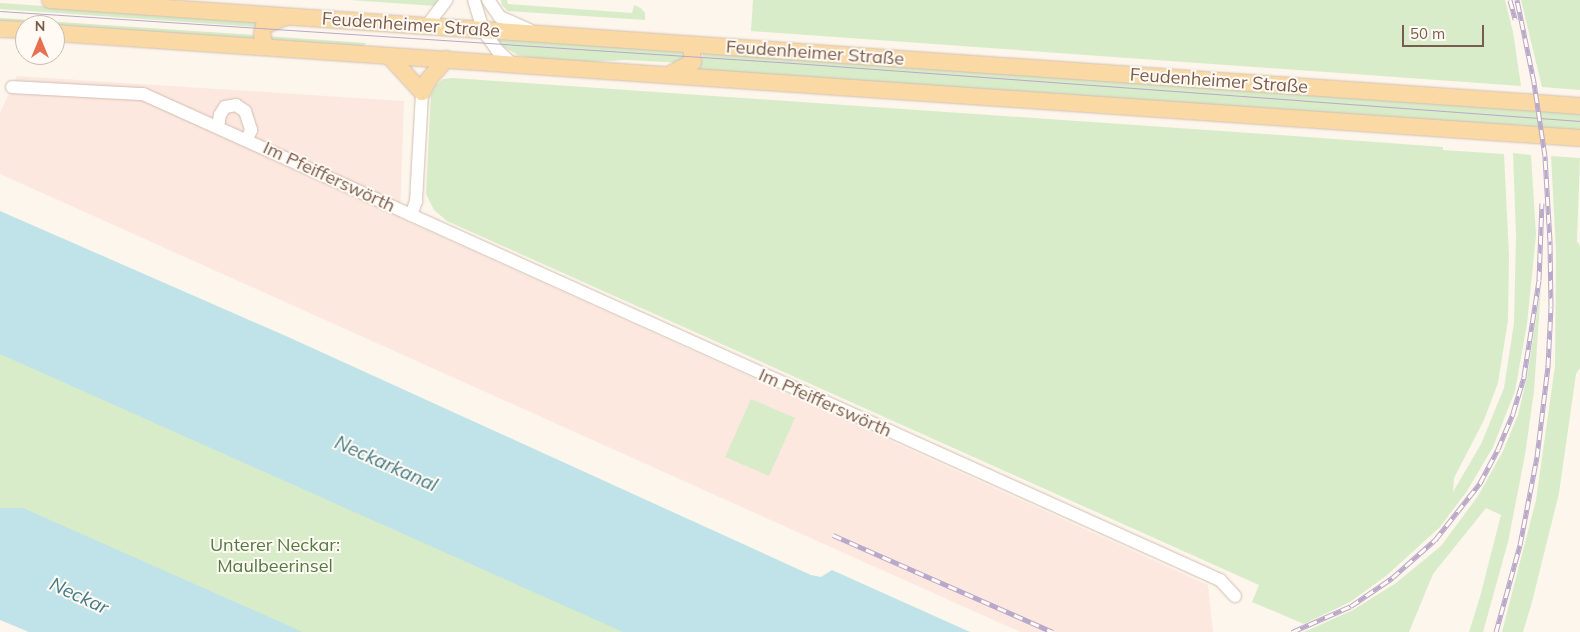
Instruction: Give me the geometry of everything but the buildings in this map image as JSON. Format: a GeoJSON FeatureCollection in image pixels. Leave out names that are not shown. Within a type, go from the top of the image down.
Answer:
{"type":"FeatureCollection","features":[{"type":"Feature","properties":{"kind":"main road","name":"Feudenheimer Straße"},"geometry":{"type":"LineString","coordinates":[[50,0],[1580,106]]}},
{"type":"Feature","properties":{"kind":"main road"},"geometry":{"type":"LineString","coordinates":[[265,47],[262,34],[264,26],[287,17]]}},
{"type":"Feature","properties":{"kind":"main road"},"geometry":{"type":"LineString","coordinates":[[0,29],[15,30]]}},
{"type":"Feature","properties":{"kind":"main road","name":"Feudenheimer Straße"},"geometry":{"type":"LineString","coordinates":[[65,33],[1580,138]]}},
{"type":"Feature","properties":{"kind":"main road"},"geometry":{"type":"LineString","coordinates":[[670,74],[693,62],[691,45]]}},
{"type":"Feature","properties":{"kind":"main road"},"geometry":{"type":"LineString","coordinates":[[389,56],[422,92],[428,80],[446,59]]}},
{"type":"Feature","properties":{"kind":"street"},"geometry":{"type":"LineString","coordinates":[[426,26],[446,0]]}},
{"type":"Feature","properties":{"kind":"street"},"geometry":{"type":"LineString","coordinates":[[474,0],[483,30],[497,50],[512,64]]}},
{"type":"Feature","properties":{"kind":"street"},"geometry":{"type":"LineString","coordinates":[[488,0],[500,17],[539,34]]}},
{"type":"Feature","properties":{"kind":"street","name":"Im Pfeifferswörth"},"geometry":{"type":"LineString","coordinates":[[12,87],[143,94],[1220,580],[1235,596]]}},
{"type":"Feature","properties":{"kind":"street","name":"Im Pfeifferswörth"},"geometry":{"type":"LineString","coordinates":[[411,215],[416,202],[422,92]]}},
{"type":"Feature","properties":{"kind":"street","name":"Im Pfeifferswörth"},"geometry":{"type":"LineString","coordinates":[[218,127],[220,115],[225,107],[236,105],[246,111],[251,130],[247,140]]}},
{"type":"Feature","properties":{"kind":"shaded area"},"geometry":{"type":"Polygon","coordinates":[[[17,76],[404,101],[400,218],[1208,585],[1213,632],[1020,632],[0,174],[0,113],[17,76]]]}},
{"type":"Feature","properties":{"kind":"green space"},"geometry":{"type":"Polygon","coordinates":[[[350,0],[438,0],[436,6],[350,0]]]}},
{"type":"Feature","properties":{"kind":"green space"},"geometry":{"type":"Polygon","coordinates":[[[501,0],[507,0],[508,4],[632,13],[634,5],[641,8],[645,13],[645,20],[508,11],[502,5],[501,0]]]}},
{"type":"Feature","properties":{"kind":"green space"},"geometry":{"type":"Polygon","coordinates":[[[753,0],[1505,0],[1513,32],[1521,86],[751,31],[753,0]]]}},
{"type":"Feature","properties":{"kind":"green space"},"geometry":{"type":"Polygon","coordinates":[[[1521,0],[1580,0],[1580,90],[1542,87],[1521,0]]]}},
{"type":"Feature","properties":{"kind":"green space"},"geometry":{"type":"Polygon","coordinates":[[[0,3],[259,21],[256,27],[0,9],[0,3]]]}},
{"type":"Feature","properties":{"kind":"green space"},"geometry":{"type":"Polygon","coordinates":[[[0,18],[15,19],[15,22],[0,21],[0,18]]]}},
{"type":"Feature","properties":{"kind":"green space"},"geometry":{"type":"Polygon","coordinates":[[[65,22],[255,35],[255,39],[65,26],[65,22]]]}},
{"type":"Feature","properties":{"kind":"green space"},"geometry":{"type":"Polygon","coordinates":[[[266,36],[366,43],[363,47],[267,41],[266,36]]]}},
{"type":"Feature","properties":{"kind":"green space"},"geometry":{"type":"Polygon","coordinates":[[[496,38],[684,51],[688,55],[683,63],[625,60],[587,62],[538,59],[518,55],[504,47],[496,38]]]}},
{"type":"Feature","properties":{"kind":"green space"},"geometry":{"type":"Polygon","coordinates":[[[704,51],[1580,112],[1580,131],[699,70],[704,51]]]}},
{"type":"Feature","properties":{"kind":"green space"},"geometry":{"type":"Polygon","coordinates":[[[453,78],[1280,135],[1443,147],[1443,150],[1504,154],[1509,255],[1508,320],[1498,383],[1484,420],[1454,478],[1453,492],[1481,444],[1504,388],[1514,323],[1516,236],[1513,153],[1531,155],[1536,235],[1527,324],[1515,391],[1493,447],[1467,491],[1440,527],[1386,576],[1350,602],[1304,624],[1252,602],[1259,585],[447,221],[434,210],[426,194],[431,94],[435,86],[443,79],[453,78]]]}},
{"type":"Feature","properties":{"kind":"green space"},"geometry":{"type":"Polygon","coordinates":[[[1551,156],[1580,158],[1577,241],[1580,246],[1580,368],[1576,374],[1559,493],[1532,602],[1523,632],[1502,632],[1536,500],[1555,366],[1556,252],[1551,156]]]}},
{"type":"Feature","properties":{"kind":"green space"},"geometry":{"type":"Polygon","coordinates":[[[1541,287],[1534,391],[1525,455],[1508,542],[1483,632],[1469,632],[1501,515],[1486,508],[1433,574],[1409,632],[1304,632],[1353,610],[1396,583],[1441,546],[1478,496],[1503,451],[1518,415],[1527,377],[1541,287]]]}},
{"type":"Feature","properties":{"kind":"green space","name":"Unterer Neckar: Maulbeerinsel"},"geometry":{"type":"Polygon","coordinates":[[[0,351],[626,632],[263,632],[0,512],[0,351]]]}},
{"type":"Feature","properties":{"kind":"green space"},"geometry":{"type":"Polygon","coordinates":[[[751,399],[795,418],[769,476],[725,457],[751,399]]]}},
{"type":"Feature","properties":{"kind":"water","name":"Neckarkanal"},"geometry":{"type":"Polygon","coordinates":[[[0,211],[286,336],[811,575],[821,577],[832,570],[970,632],[623,632],[0,354],[0,211]]]}},
{"type":"Feature","properties":{"kind":"water","name":"Neckar"},"geometry":{"type":"Polygon","coordinates":[[[0,508],[23,508],[303,632],[29,632],[0,620],[0,508]]]}},
{"type":"Feature","properties":{"kind":"tram line"},"geometry":{"type":"LineString","coordinates":[[0,11],[793,63],[1580,121]]}},
{"type":"Feature","properties":{"kind":"railway"},"geometry":{"type":"LineString","coordinates":[[1510,0],[1515,19]]}},
{"type":"Feature","properties":{"kind":"railway"},"geometry":{"type":"LineString","coordinates":[[1496,632],[1520,545],[1537,457],[1548,366],[1551,307],[1550,241],[1545,156],[1534,82],[1517,0]]}},
{"type":"Feature","properties":{"kind":"railway"},"geometry":{"type":"LineString","coordinates":[[1292,632],[1351,606],[1392,578],[1435,540],[1480,483],[1498,449],[1513,413],[1524,376],[1539,280],[1542,203]]}},
{"type":"Feature","properties":{"kind":"railway"},"geometry":{"type":"LineString","coordinates":[[833,535],[1053,632]]}}]}
